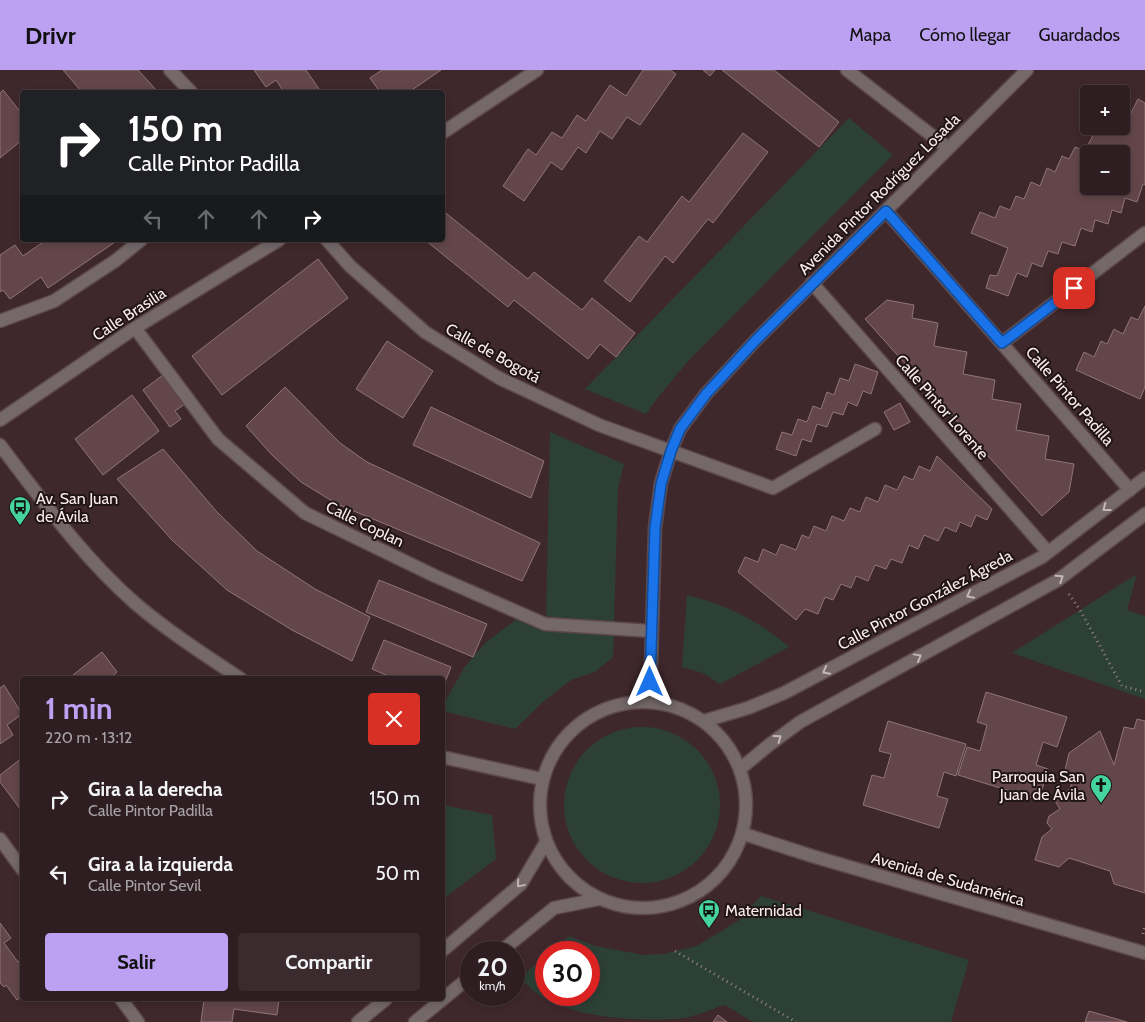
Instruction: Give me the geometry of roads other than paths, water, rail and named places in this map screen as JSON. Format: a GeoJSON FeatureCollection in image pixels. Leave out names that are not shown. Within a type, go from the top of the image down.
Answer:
{"type":"FeatureCollection","features":[{"type":"Feature","properties":{"kind":"street"},"geometry":{"type":"LineString","coordinates":[[170,70],[189,90]]}},
{"type":"Feature","properties":{"kind":"street"},"geometry":{"type":"LineString","coordinates":[[445,131],[537,70]]}},
{"type":"Feature","properties":{"kind":"street"},"geometry":{"type":"LineString","coordinates":[[847,70],[948,148]]}},
{"type":"Feature","properties":{"kind":"street","name":"Avenida Pintor Rodríguez Losada"},"geometry":{"type":"LineString","coordinates":[[650,701],[655,528],[661,484],[680,429],[706,394],[756,340],[1027,70]]}},
{"type":"Feature","properties":{"kind":"street","name":"Calle Pintor Padilla"},"geometry":{"type":"LineString","coordinates":[[886,211],[1130,490]]}},
{"type":"Feature","properties":{"kind":"street"},"geometry":{"type":"LineString","coordinates":[[1002,343],[1145,232]]}},
{"type":"Feature","properties":{"kind":"street"},"geometry":{"type":"LineString","coordinates":[[0,321],[54,301],[115,262],[139,242]]}},
{"type":"Feature","properties":{"kind":"street","name":"Calle Brasilia"},"geometry":{"type":"LineString","coordinates":[[0,420],[135,328],[276,242]]}},
{"type":"Feature","properties":{"kind":"street","name":"Calle de Bogotá"},"geometry":{"type":"LineString","coordinates":[[329,242],[350,266],[425,332],[500,378],[599,425],[773,488],[875,429]]}},
{"type":"Feature","properties":{"kind":"street","name":"Calle Pintor Lorente"},"geometry":{"type":"LineString","coordinates":[[812,283],[1048,552]]}},
{"type":"Feature","properties":{"kind":"street","name":"Calle Coplan"},"geometry":{"type":"LineString","coordinates":[[135,328],[218,439],[305,513],[435,576],[545,624],[651,631]]}},
{"type":"Feature","properties":{"kind":"street"},"geometry":{"type":"LineString","coordinates":[[0,445],[56,519],[87,555],[136,604],[184,641],[236,676]]}},
{"type":"Feature","properties":{"kind":"street","name":"Calle Pintor González Ágreda"},"geometry":{"type":"LineString","coordinates":[[704,721],[748,708],[784,693],[1034,562],[1145,478]]}},
{"type":"Feature","properties":{"kind":"street"},"geometry":{"type":"LineString","coordinates":[[740,769],[800,722],[1058,580],[1145,514]]}},
{"type":"Feature","properties":{"kind":"street"},"geometry":{"type":"LineString","coordinates":[[650,701],[679,708],[704,721],[726,742],[740,769],[746,798],[744,834],[729,861],[704,888],[671,904],[642,908],[599,899],[571,881],[555,862],[546,842],[540,801],[542,779],[549,760],[560,743],[585,719],[617,705],[650,701]]}},
{"type":"Feature","properties":{"kind":"street"},"geometry":{"type":"LineString","coordinates":[[445,758],[542,779]]}},
{"type":"Feature","properties":{"kind":"street","name":"Avenida de Sudamérica"},"geometry":{"type":"LineString","coordinates":[[744,834],[812,856],[1145,953]]}},
{"type":"Feature","properties":{"kind":"street"},"geometry":{"type":"LineString","coordinates":[[0,839],[20,866]]}},
{"type":"Feature","properties":{"kind":"street"},"geometry":{"type":"LineString","coordinates":[[445,948],[521,884],[546,842]]}},
{"type":"Feature","properties":{"kind":"street"},"geometry":{"type":"LineString","coordinates":[[514,941],[554,908],[599,899]]}},
{"type":"Feature","properties":{"kind":"street"},"geometry":{"type":"LineString","coordinates":[[445,997],[460,985]]}},
{"type":"Feature","properties":{"kind":"street"},"geometry":{"type":"LineString","coordinates":[[122,1001],[138,1022]]}},
{"type":"Feature","properties":{"kind":"street"},"geometry":{"type":"LineString","coordinates":[[358,1022],[384,1001]]}},
{"type":"Feature","properties":{"kind":"street"},"geometry":{"type":"LineString","coordinates":[[415,1022],[441,1001]]}},
{"type":"Feature","properties":{"kind":"place","name":"Av. San Juan de Ávila"},"geometry":{"type":"Point","coordinates":[20,526]}},
{"type":"Feature","properties":{"kind":"place","name":"Parroquia San Juan de Ávila"},"geometry":{"type":"Point","coordinates":[1101,804]}},
{"type":"Feature","properties":{"kind":"place","name":"Maternidad"},"geometry":{"type":"Point","coordinates":[709,929]}}]}
